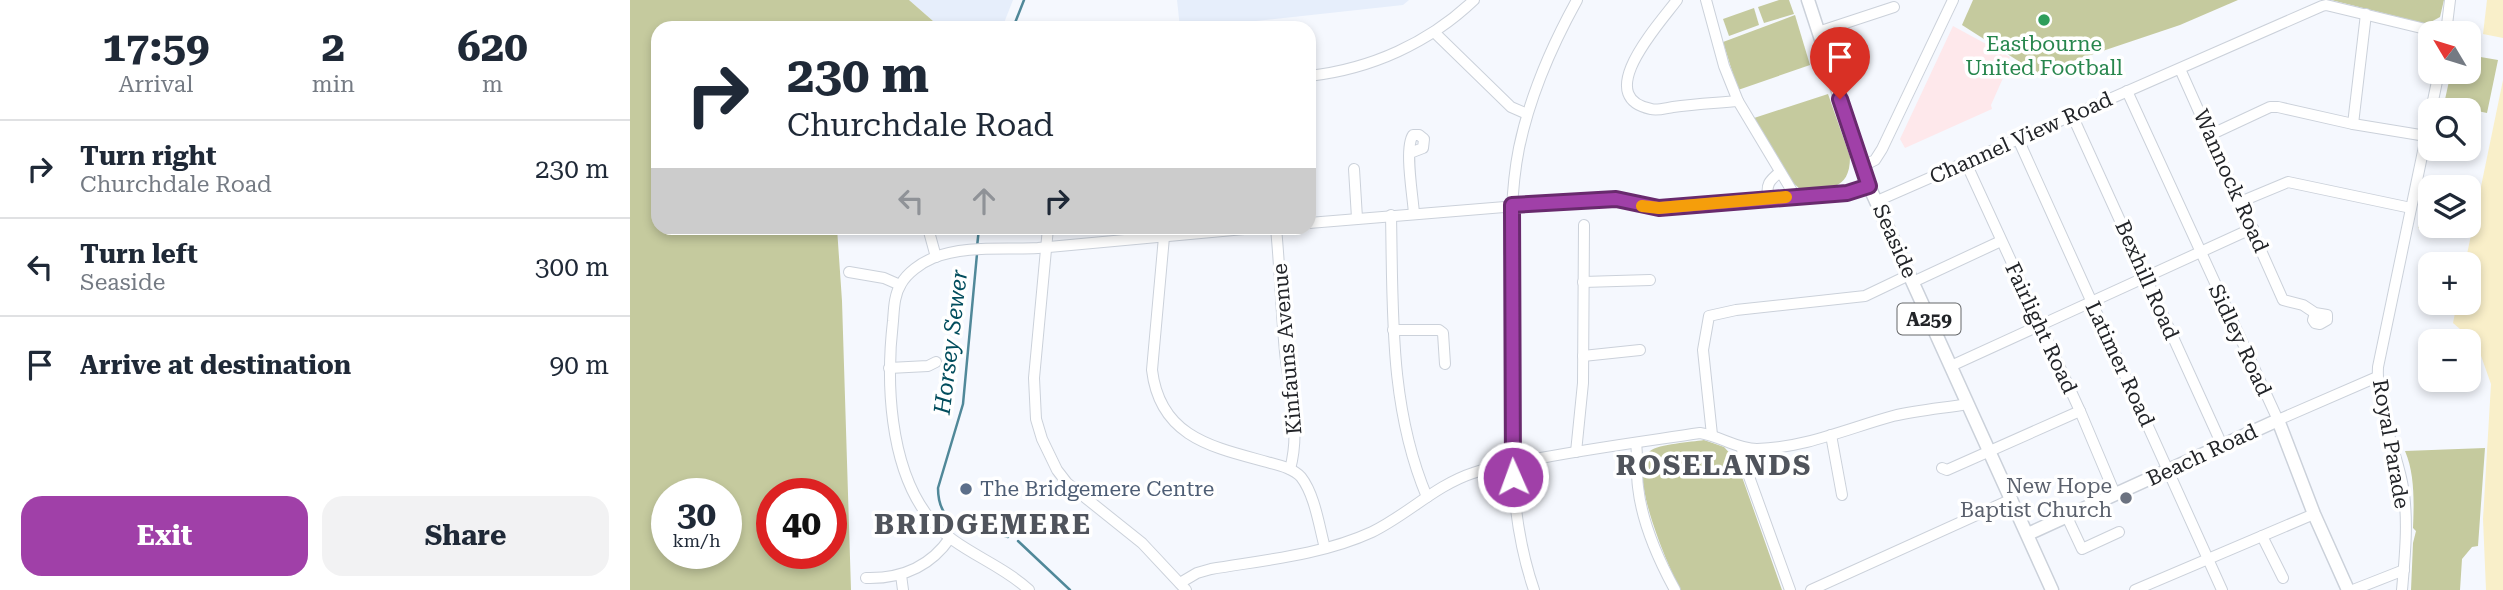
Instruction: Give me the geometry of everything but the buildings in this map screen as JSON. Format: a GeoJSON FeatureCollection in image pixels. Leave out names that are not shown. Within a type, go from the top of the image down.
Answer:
{"type":"FeatureCollection","features":[{"type":"Feature","properties":{"kind":"main road","name":"Seaside"},"geometry":{"type":"LineString","coordinates":[[1808,0],[1869,186],[2052,590]]}},
{"type":"Feature","properties":{"kind":"main road","name":"Beach Road"},"geometry":{"type":"LineString","coordinates":[[2028,534],[2278,421]]}},
{"type":"Feature","properties":{"kind":"main road","name":"Sidley Road"},"geometry":{"type":"LineString","coordinates":[[2278,421],[2314,514],[2350,590]]}},
{"type":"Feature","properties":{"kind":"street"},"geometry":{"type":"LineString","coordinates":[[1316,75],[1340,73],[1360,67],[1434,32],[1474,0]]}},
{"type":"Feature","properties":{"kind":"street"},"geometry":{"type":"LineString","coordinates":[[1534,590],[1522,549],[1512,463],[1512,205],[1519,149],[1527,114],[1543,69],[1577,0]]}},
{"type":"Feature","properties":{"kind":"street"},"geometry":{"type":"LineString","coordinates":[[1677,0],[1639,52],[1626,75],[1626,87],[1631,97],[1637,104],[1652,110],[1738,101]]}},
{"type":"Feature","properties":{"kind":"street"},"geometry":{"type":"LineString","coordinates":[[1706,0],[1724,66],[1738,101],[1795,196]]}},
{"type":"Feature","properties":{"kind":"street"},"geometry":{"type":"LineString","coordinates":[[1863,166],[1875,160],[1882,149],[1953,0]]}},
{"type":"Feature","properties":{"kind":"street"},"geometry":{"type":"LineString","coordinates":[[2446,21],[2450,0]]}},
{"type":"Feature","properties":{"kind":"street","name":"Channel View Road"},"geometry":{"type":"LineString","coordinates":[[1877,201],[2322,6],[2418,27]]}},
{"type":"Feature","properties":{"kind":"street"},"geometry":{"type":"LineString","coordinates":[[1818,32],[1894,7]]}},
{"type":"Feature","properties":{"kind":"street"},"geometry":{"type":"LineString","coordinates":[[2353,124],[2366,15]]}},
{"type":"Feature","properties":{"kind":"street"},"geometry":{"type":"LineString","coordinates":[[1434,32],[1511,107],[1527,114]]}},
{"type":"Feature","properties":{"kind":"street","name":"Wannock Road"},"geometry":{"type":"LineString","coordinates":[[2180,69],[2283,300],[2303,305],[2315,313]]}},
{"type":"Feature","properties":{"kind":"street","name":"Sidley Road"},"geometry":{"type":"LineString","coordinates":[[2127,91],[2278,421]]}},
{"type":"Feature","properties":{"kind":"street"},"geometry":{"type":"LineString","coordinates":[[2210,135],[2270,107],[2418,135]]}},
{"type":"Feature","properties":{"kind":"street","name":"Bexhill Road"},"geometry":{"type":"LineString","coordinates":[[2072,116],[2222,445]]}},
{"type":"Feature","properties":{"kind":"street","name":"Latimer Road"},"geometry":{"type":"LineString","coordinates":[[2018,139],[2222,590]]}},
{"type":"Feature","properties":{"kind":"street"},"geometry":{"type":"LineString","coordinates":[[1409,153],[1414,214]]}},
{"type":"Feature","properties":{"kind":"street","name":"Royal Parade"},"geometry":{"type":"LineString","coordinates":[[2402,590],[2403,484],[2380,401],[2377,377],[2421,161]]}},
{"type":"Feature","properties":{"kind":"street","name":"Fairlight Road"},"geometry":{"type":"LineString","coordinates":[[1966,163],[2080,411],[2115,494]]}},
{"type":"Feature","properties":{"kind":"street"},"geometry":{"type":"LineString","coordinates":[[1354,169],[1357,218]]}},
{"type":"Feature","properties":{"kind":"street"},"geometry":{"type":"LineString","coordinates":[[1768,198],[1769,181],[1780,172]]}},
{"type":"Feature","properties":{"kind":"street"},"geometry":{"type":"LineString","coordinates":[[2240,202],[2288,182],[2411,208]]}},
{"type":"Feature","properties":{"kind":"street"},"geometry":{"type":"LineString","coordinates":[[1316,222],[1616,199],[1659,208],[1847,193],[1869,186]]}},
{"type":"Feature","properties":{"kind":"street"},"geometry":{"type":"LineString","coordinates":[[1391,215],[1395,373],[1406,436],[1427,497]]}},
{"type":"Feature","properties":{"kind":"street"},"geometry":{"type":"LineString","coordinates":[[1576,452],[1583,383],[1584,225]]}},
{"type":"Feature","properties":{"kind":"street"},"geometry":{"type":"LineString","coordinates":[[1951,366],[2253,228]]}},
{"type":"Feature","properties":{"kind":"street"},"geometry":{"type":"LineString","coordinates":[[930,235],[936,257]]}},
{"type":"Feature","properties":{"kind":"street"},"geometry":{"type":"LineString","coordinates":[[1047,235],[1034,378],[1036,419],[1042,439],[1067,484],[1142,543],[1183,586],[1197,573],[1210,569],[1325,548],[1369,533],[1471,473],[1512,463],[1700,433],[1742,447],[1768,448],[1800,444],[1894,416],[1968,404]]}},
{"type":"Feature","properties":{"kind":"street"},"geometry":{"type":"LineString","coordinates":[[1029,590],[1002,569],[950,538],[926,514],[908,478],[895,430],[889,368],[895,300],[900,285],[922,264],[936,257],[972,251],[1045,247],[1151,235]]}},
{"type":"Feature","properties":{"kind":"street"},"geometry":{"type":"LineString","coordinates":[[1160,235],[1152,369],[1155,388],[1164,406],[1179,427],[1200,442],[1290,469],[1301,478],[1306,485],[1325,548]]}},
{"type":"Feature","properties":{"kind":"street","name":"Kinfauns Avenue"},"geometry":{"type":"LineString","coordinates":[[1277,235],[1286,355],[1296,428],[1295,450],[1290,469]]}},
{"type":"Feature","properties":{"kind":"street"},"geometry":{"type":"LineString","coordinates":[[1712,435],[1703,350],[1709,316],[1736,310],[1866,296],[2001,241]]}},
{"type":"Feature","properties":{"kind":"street"},"geometry":{"type":"LineString","coordinates":[[849,272],[884,278],[900,285]]}},
{"type":"Feature","properties":{"kind":"street"},"geometry":{"type":"LineString","coordinates":[[1583,282],[1650,280]]}},
{"type":"Feature","properties":{"kind":"street"},"geometry":{"type":"LineString","coordinates":[[1393,330],[1439,330],[1443,333],[1445,363]]}},
{"type":"Feature","properties":{"kind":"street"},"geometry":{"type":"LineString","coordinates":[[1583,356],[1640,350]]}},
{"type":"Feature","properties":{"kind":"street"},"geometry":{"type":"LineString","coordinates":[[889,368],[928,366],[936,362]]}},
{"type":"Feature","properties":{"kind":"street","name":"Beach Road"},"geometry":{"type":"LineString","coordinates":[[2278,421],[2377,377]]}},
{"type":"Feature","properties":{"kind":"street"},"geometry":{"type":"LineString","coordinates":[[1942,468],[1947,470],[1991,452],[2080,411]]}},
{"type":"Feature","properties":{"kind":"street"},"geometry":{"type":"LineString","coordinates":[[1831,435],[1842,495]]}},
{"type":"Feature","properties":{"kind":"street"},"geometry":{"type":"LineString","coordinates":[[1636,443],[1638,488],[1647,525],[1663,569],[1675,590]]}},
{"type":"Feature","properties":{"kind":"street"},"geometry":{"type":"LineString","coordinates":[[1742,447],[1756,497],[1790,590]]}},
{"type":"Feature","properties":{"kind":"street"},"geometry":{"type":"LineString","coordinates":[[1811,590],[2012,499]]}},
{"type":"Feature","properties":{"kind":"street"},"geometry":{"type":"LineString","coordinates":[[2135,590],[2314,514]]}},
{"type":"Feature","properties":{"kind":"street"},"geometry":{"type":"LineString","coordinates":[[2067,517],[2082,549],[2119,532]]}},
{"type":"Feature","properties":{"kind":"street"},"geometry":{"type":"LineString","coordinates":[[2262,536],[2283,578]]}},
{"type":"Feature","properties":{"kind":"street"},"geometry":{"type":"LineString","coordinates":[[866,578],[901,575],[937,555],[950,538]]}},
{"type":"Feature","properties":{"kind":"street"},"geometry":{"type":"LineString","coordinates":[[2350,590],[2404,570]]}},
{"type":"Feature","properties":{"kind":"street"},"geometry":{"type":"LineString","coordinates":[[901,575],[903,590]]}},
{"type":"Feature","properties":{"kind":"shaded area"},"geometry":{"type":"Polygon","coordinates":[[[909,0],[1013,0],[1005,21],[933,21],[909,0]]]}},
{"type":"Feature","properties":{"kind":"shaded area"},"geometry":{"type":"Polygon","coordinates":[[[1177,0],[1409,0],[1403,5],[1256,21],[1179,21],[1177,0]]]}},
{"type":"Feature","properties":{"kind":"shaded area"},"geometry":{"type":"Polygon","coordinates":[[[1953,26],[2010,57],[2000,76],[2003,78],[1991,105],[1992,109],[1905,148],[1900,139],[1953,26]]]}},
{"type":"Feature","properties":{"kind":"green space"},"geometry":{"type":"Polygon","coordinates":[[[630,0],[909,0],[933,21],[651,21],[651,235],[837,235],[842,301],[851,590],[630,590],[630,0]]]}},
{"type":"Feature","properties":{"kind":"green space"},"geometry":{"type":"Polygon","coordinates":[[[1779,0],[1789,0],[1794,14],[1764,23],[1758,7],[1779,0]]]}},
{"type":"Feature","properties":{"kind":"green space"},"geometry":{"type":"Polygon","coordinates":[[[1973,0],[2238,0],[2180,25],[2037,73],[1962,25],[1973,0]]]}},
{"type":"Feature","properties":{"kind":"green space"},"geometry":{"type":"Polygon","coordinates":[[[2331,0],[2444,0],[2440,17],[2433,21],[2418,22],[2331,0]]]}},
{"type":"Feature","properties":{"kind":"green space"},"geometry":{"type":"Polygon","coordinates":[[[1754,8],[1759,25],[1729,36],[1723,19],[1754,8]]]}},
{"type":"Feature","properties":{"kind":"green space"},"geometry":{"type":"Polygon","coordinates":[[[1795,15],[1810,65],[1738,90],[1723,42],[1795,15]]]}},
{"type":"Feature","properties":{"kind":"green space"},"geometry":{"type":"Polygon","coordinates":[[[2482,57],[2498,60],[2487,113],[2481,112],[2481,98],[2445,98],[2448,84],[2482,84],[2482,57]]]}},
{"type":"Feature","properties":{"kind":"green space"},"geometry":{"type":"Polygon","coordinates":[[[1828,94],[1850,157],[1849,168],[1846,177],[1835,186],[1801,190],[1789,179],[1751,119],[1828,94]]]}},
{"type":"Feature","properties":{"kind":"green space"},"geometry":{"type":"Polygon","coordinates":[[[1704,440],[1724,447],[1736,460],[1782,590],[1680,590],[1651,519],[1643,477],[1644,461],[1654,449],[1704,440]]]}},
{"type":"Feature","properties":{"kind":"green space"},"geometry":{"type":"Polygon","coordinates":[[[2485,448],[2478,546],[2472,547],[2462,559],[2460,590],[2411,590],[2416,531],[2413,528],[2412,479],[2405,451],[2485,448]]]}},
{"type":"Feature","properties":{"kind":"sand"},"geometry":{"type":"Polygon","coordinates":[[[2487,0],[2503,0],[2503,38],[2483,34],[2487,0]]]}},
{"type":"Feature","properties":{"kind":"sand"},"geometry":{"type":"Polygon","coordinates":[[[2503,80],[2503,590],[2486,590],[2483,519],[2491,384],[2481,356],[2481,329],[2460,329],[2453,323],[2455,315],[2481,315],[2481,252],[2467,252],[2470,238],[2481,238],[2481,187],[2503,80]]]}},
{"type":"Feature","properties":{"kind":"waterway","name":"Horsey Sewer"},"geometry":{"type":"LineString","coordinates":[[1016,21],[1024,0]]}},
{"type":"Feature","properties":{"kind":"waterway","name":"Horsey Sewer"},"geometry":{"type":"LineString","coordinates":[[977,247],[978,235]]}},
{"type":"Feature","properties":{"kind":"waterway","name":"Horsey Sewer"},"geometry":{"type":"LineString","coordinates":[[977,254],[963,404],[938,488],[940,503],[952,521],[1008,537]]}},
{"type":"Feature","properties":{"kind":"waterway","name":"Horsey Sewer"},"geometry":{"type":"LineString","coordinates":[[1018,541],[1070,590]]}},
{"type":"Feature","properties":{"kind":"slow traffic"},"geometry":{"type":"LineString","coordinates":[[1642,206],[1659,208],[1786,197]]}},
{"type":"Feature","properties":{"kind":"place","name":"Eastbourne United Football"},"geometry":{"type":"Point","coordinates":[2044,20]}},
{"type":"Feature","properties":{"kind":"place","name":"The Bridgemere Centre"},"geometry":{"type":"Point","coordinates":[966,489]}},
{"type":"Feature","properties":{"kind":"place","name":"New Hope Baptist Church"},"geometry":{"type":"Point","coordinates":[2126,498]}},
{"type":"Feature","properties":{"kind":"district","name":"ROSELANDS"},"geometry":{"type":"Point","coordinates":[1714,465]}},
{"type":"Feature","properties":{"kind":"district","name":"BRIDGEMERE"},"geometry":{"type":"Point","coordinates":[983,524]}},
{"type":"Feature","properties":{"kind":"route"},"geometry":{"type":"LineString","coordinates":[[1513,477],[1512,205],[1616,199],[1659,208],[1858,190],[1869,186],[1840,99]]}}]}
